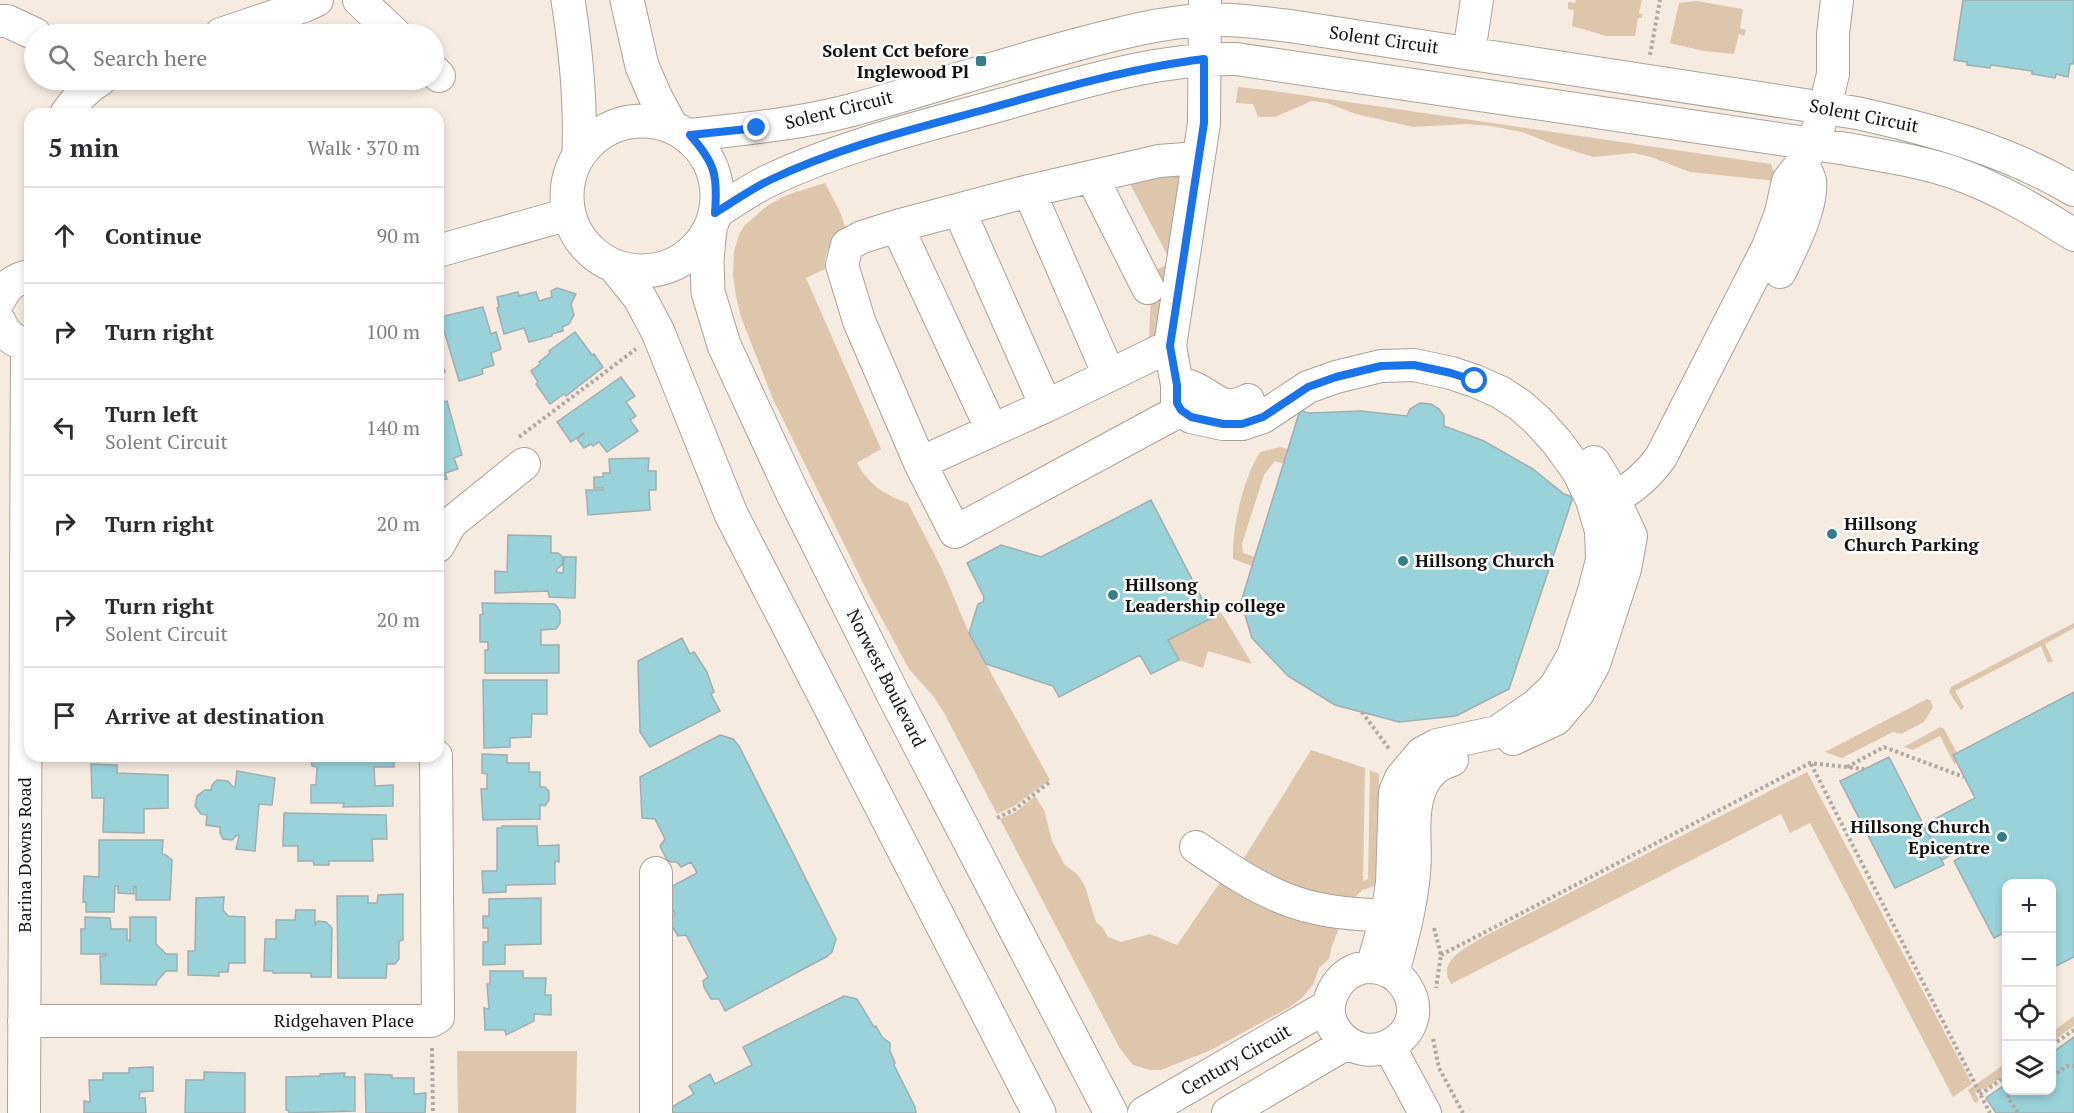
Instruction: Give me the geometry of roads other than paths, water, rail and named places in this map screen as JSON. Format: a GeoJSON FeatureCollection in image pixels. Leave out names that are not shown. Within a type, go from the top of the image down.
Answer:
{"type":"FeatureCollection","features":[{"type":"Feature","properties":{"kind":"main road"},"geometry":{"type":"LineString","coordinates":[[568,0],[579,82],[579,152],[568,188],[569,214],[579,238],[594,256],[615,267],[635,272],[661,270],[674,265],[695,250],[713,221],[717,191],[714,168],[704,150],[680,130],[654,96],[642,66],[627,0]]}},
{"type":"Feature","properties":{"kind":"main road"},"geometry":{"type":"LineString","coordinates":[[579,152],[594,138],[622,124],[654,121],[680,130]]}},
{"type":"Feature","properties":{"kind":"main road","name":"Norwest Boulevard"},"geometry":{"type":"LineString","coordinates":[[713,221],[707,260],[708,292],[724,345],[792,492],[895,698],[1111,1113]]}},
{"type":"Feature","properties":{"kind":"main road"},"geometry":{"type":"LineString","coordinates":[[615,267],[640,298],[658,333],[731,514],[1039,1113]]}},
{"type":"Feature","properties":{"kind":"street"},"geometry":{"type":"LineString","coordinates":[[250,24],[317,0]]}},
{"type":"Feature","properties":{"kind":"street"},"geometry":{"type":"LineString","coordinates":[[359,0],[384,24]]}},
{"type":"Feature","properties":{"kind":"street"},"geometry":{"type":"LineString","coordinates":[[1469,52],[1477,0]]}},
{"type":"Feature","properties":{"kind":"street"},"geometry":{"type":"LineString","coordinates":[[1617,520],[1625,493],[1649,473],[1668,444],[1768,247],[1782,213],[1788,181],[1807,154],[1825,107],[1833,74],[1833,34],[1837,0]]}},
{"type":"Feature","properties":{"kind":"street"},"geometry":{"type":"LineString","coordinates":[[1179,398],[1170,346],[1204,123],[1205,10]]}},
{"type":"Feature","properties":{"kind":"street","name":"Solent Circuit"},"geometry":{"type":"LineString","coordinates":[[680,130],[757,128],[817,118],[1049,52],[1167,23],[1205,10],[1290,26],[1825,107],[1920,127],[1965,141],[2013,159],[2074,190]]}},
{"type":"Feature","properties":{"kind":"street"},"geometry":{"type":"LineString","coordinates":[[0,21],[7,21],[24,29]]}},
{"type":"Feature","properties":{"kind":"street","name":"Solent Circuit"},"geometry":{"type":"LineString","coordinates":[[713,221],[768,181],[814,161],[864,144],[1042,93],[1162,64],[1204,59],[1236,59],[1807,154],[1906,160],[1955,173],[2000,192],[2074,235]]}},
{"type":"Feature","properties":{"kind":"street"},"geometry":{"type":"LineString","coordinates":[[70,108],[86,90]]}},
{"type":"Feature","properties":{"kind":"street"},"geometry":{"type":"LineString","coordinates":[[1198,158],[1159,161],[1029,191],[897,226],[862,237],[847,245],[842,265],[859,321],[920,463],[955,532],[1179,398],[1190,386],[1218,403],[1230,406],[1243,403],[1278,385],[1300,370],[1335,358],[1393,347],[1428,350],[1463,358],[1516,380],[1550,407],[1579,439],[1606,482],[1617,520],[1625,569],[1605,595],[1584,660],[1578,693],[1501,737],[1439,764],[1430,772],[1420,789],[1415,813],[1415,871],[1410,908],[1383,970]]}},
{"type":"Feature","properties":{"kind":"street"},"geometry":{"type":"LineString","coordinates":[[1092,177],[1148,288]]}},
{"type":"Feature","properties":{"kind":"street"},"geometry":{"type":"LineString","coordinates":[[1029,191],[1109,375]]}},
{"type":"Feature","properties":{"kind":"street"},"geometry":{"type":"LineString","coordinates":[[959,210],[1046,406]]}},
{"type":"Feature","properties":{"kind":"street"},"geometry":{"type":"LineString","coordinates":[[444,249],[569,214]]}},
{"type":"Feature","properties":{"kind":"street"},"geometry":{"type":"LineString","coordinates":[[897,226],[992,430]]}},
{"type":"Feature","properties":{"kind":"street"},"geometry":{"type":"LineString","coordinates":[[0,299],[6,287],[24,278]]}},
{"type":"Feature","properties":{"kind":"street"},"geometry":{"type":"LineString","coordinates":[[0,322],[8,336],[24,344]]}},
{"type":"Feature","properties":{"kind":"street"},"geometry":{"type":"LineString","coordinates":[[920,463],[1170,346]]}},
{"type":"Feature","properties":{"kind":"street"},"geometry":{"type":"LineString","coordinates":[[444,535],[451,523],[524,464]]}},
{"type":"Feature","properties":{"kind":"street"},"geometry":{"type":"LineString","coordinates":[[1383,970],[1392,883],[1395,792],[1401,777],[1422,753],[1437,745],[1501,737]]}},
{"type":"Feature","properties":{"kind":"street","name":"Barina Downs Road"},"geometry":{"type":"LineString","coordinates":[[24,1113],[26,762]]}},
{"type":"Feature","properties":{"kind":"street","name":"Ridgehaven Place"},"geometry":{"type":"LineString","coordinates":[[24,1021],[431,1021],[438,1017],[436,762]]}},
{"type":"Feature","properties":{"kind":"street"},"geometry":{"type":"LineString","coordinates":[[1196,847],[1238,875],[1285,899],[1312,908],[1387,916]]}},
{"type":"Feature","properties":{"kind":"street"},"geometry":{"type":"LineString","coordinates":[[656,873],[656,1113]]}},
{"type":"Feature","properties":{"kind":"street"},"geometry":{"type":"LineString","coordinates":[[1358,969],[1383,970],[1403,981],[1410,992],[1413,1014],[1408,1029],[1400,1039],[1376,1050],[1362,1050],[1347,1043],[1339,1036],[1332,1025],[1328,1006],[1338,984],[1347,975],[1358,969]]}},
{"type":"Feature","properties":{"kind":"street","name":"Century Circuit"},"geometry":{"type":"LineString","coordinates":[[1144,1113],[1328,1006]]}},
{"type":"Feature","properties":{"kind":"street"},"geometry":{"type":"LineString","coordinates":[[1228,1113],[1347,1043]]}},
{"type":"Feature","properties":{"kind":"street"},"geometry":{"type":"LineString","coordinates":[[1389,1046],[1425,1113]]}},
{"type":"Feature","properties":{"kind":"place","name":"Solent Cct before Inglewood Pl"},"geometry":{"type":"Point","coordinates":[981,61]}},
{"type":"Feature","properties":{"kind":"place","name":"Hillsong Church Parking"},"geometry":{"type":"Point","coordinates":[1832,534]}},
{"type":"Feature","properties":{"kind":"place","name":"Hillsong Church"},"geometry":{"type":"Point","coordinates":[1403,561]}},
{"type":"Feature","properties":{"kind":"place","name":"Hillsong Leadership college"},"geometry":{"type":"Point","coordinates":[1113,595]}},
{"type":"Feature","properties":{"kind":"place","name":"Hillsong Church Epicentre"},"geometry":{"type":"Point","coordinates":[2002,837]}}]}
